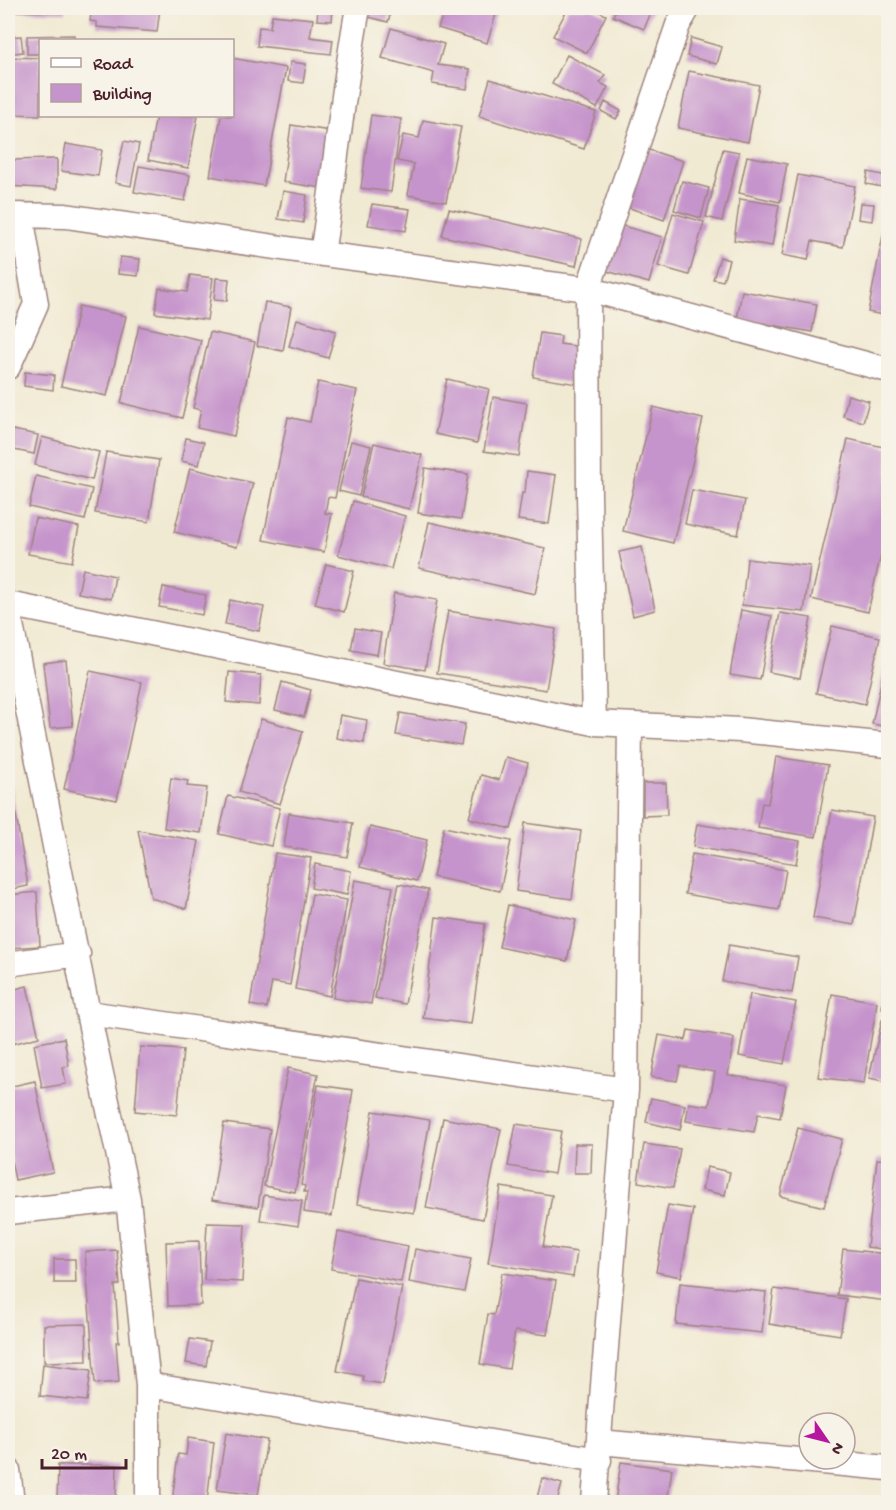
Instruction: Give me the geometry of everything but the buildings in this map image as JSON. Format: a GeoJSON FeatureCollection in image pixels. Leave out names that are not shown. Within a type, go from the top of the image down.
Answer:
{"type":"FeatureCollection","features":[{"type":"Feature","properties":{"kind":"street"},"geometry":{"type":"LineString","coordinates":[[322,254],[334,181],[346,73],[358,8]]}},
{"type":"Feature","properties":{"kind":"street"},"geometry":{"type":"LineString","coordinates":[[594,723],[589,496],[588,289],[678,25],[688,8]]}},
{"type":"Feature","properties":{"kind":"street"},"geometry":{"type":"LineString","coordinates":[[8,367],[36,304],[14,215],[66,216],[322,254],[588,289],[888,370]]}},
{"type":"Feature","properties":{"kind":"street"},"geometry":{"type":"LineString","coordinates":[[8,604],[594,723],[740,730],[888,745]]}},
{"type":"Feature","properties":{"kind":"street"},"geometry":{"type":"LineString","coordinates":[[8,609],[88,1013],[128,1199],[148,1385],[148,1503]]}},
{"type":"Feature","properties":{"kind":"street"},"geometry":{"type":"LineString","coordinates":[[594,1503],[626,1089],[630,725]]}},
{"type":"Feature","properties":{"kind":"street"},"geometry":{"type":"LineString","coordinates":[[8,964],[78,954]]}},
{"type":"Feature","properties":{"kind":"street"},"geometry":{"type":"LineString","coordinates":[[88,1013],[626,1089]]}},
{"type":"Feature","properties":{"kind":"street"},"geometry":{"type":"LineString","coordinates":[[8,1212],[128,1199]]}},
{"type":"Feature","properties":{"kind":"street"},"geometry":{"type":"LineString","coordinates":[[148,1385],[599,1451],[888,1468]]}},
{"type":"Feature","properties":{"kind":"street"},"geometry":{"type":"LineString","coordinates":[[8,1470],[12,1503]]}}]}
